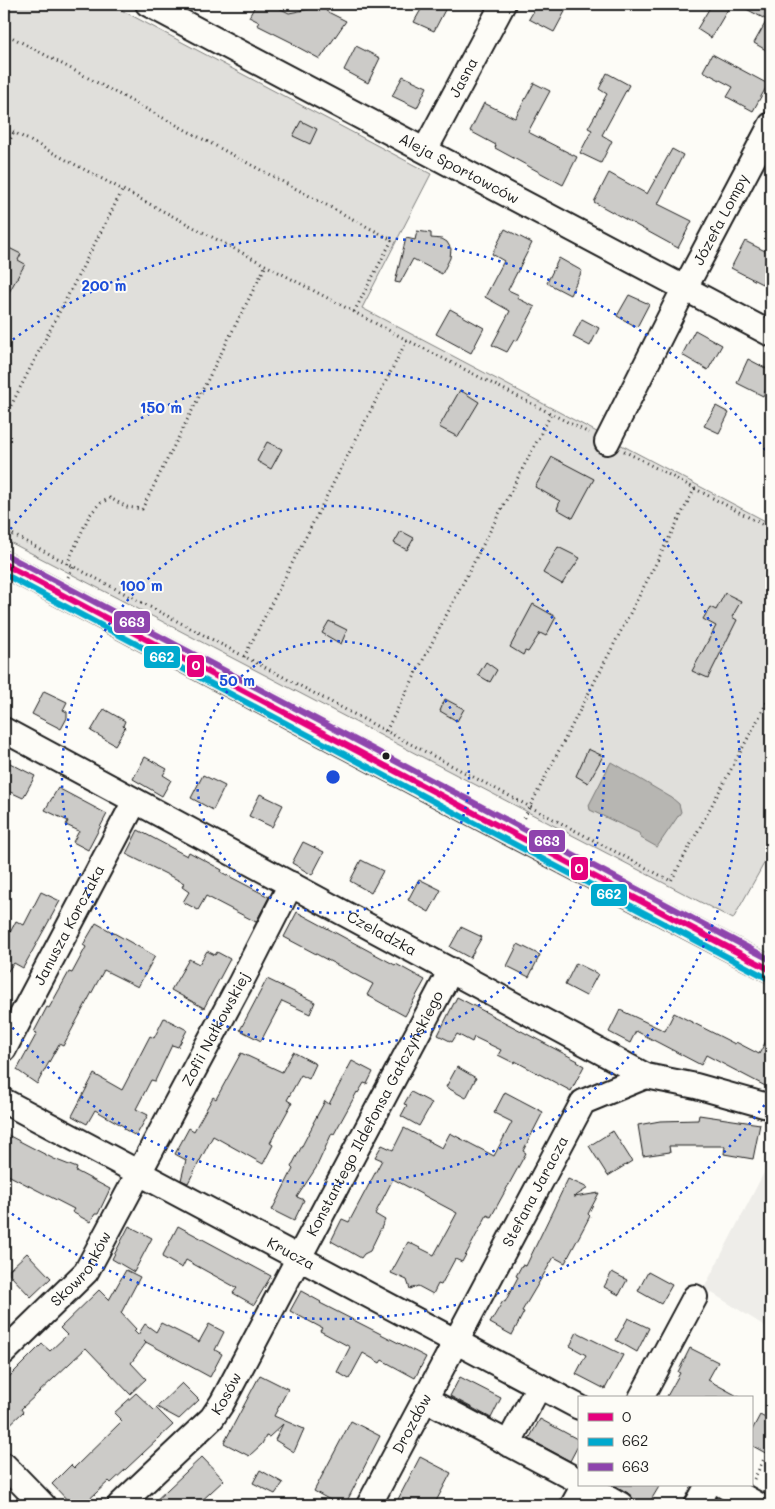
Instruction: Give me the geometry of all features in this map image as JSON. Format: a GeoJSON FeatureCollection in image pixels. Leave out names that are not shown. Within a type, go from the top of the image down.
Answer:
{"type":"FeatureCollection","features":[{"type":"Feature","properties":{"kind":"street","name":"Aleja Sportowców"},"geometry":{"type":"LineString","coordinates":[[148,4],[771,334]]}},
{"type":"Feature","properties":{"kind":"street","name":"Jasna"},"geometry":{"type":"LineString","coordinates":[[425,150],[503,4]]}},
{"type":"Feature","properties":{"kind":"street","name":"Józefa Lompy"},"geometry":{"type":"LineString","coordinates":[[607,442],[771,125]]}},
{"type":"Feature","properties":{"kind":"street"},"geometry":{"type":"LineString","coordinates":[[4,564],[771,970]]}},
{"type":"Feature","properties":{"kind":"street","name":"Czeladzka"},"geometry":{"type":"LineString","coordinates":[[4,730],[646,1076],[696,1086],[771,1107]]}},
{"type":"Feature","properties":{"kind":"street","name":"Janusza Korczaka"},"geometry":{"type":"LineString","coordinates":[[4,1049],[135,802]]}},
{"type":"Feature","properties":{"kind":"street","name":"Zofii Nałkowskiej"},"geometry":{"type":"LineString","coordinates":[[140,1173],[291,884]]}},
{"type":"Feature","properties":{"kind":"street","name":"Konstantego Ildefonsa Gałczyńskiego"},"geometry":{"type":"LineString","coordinates":[[299,1257],[451,970]]}},
{"type":"Feature","properties":{"kind":"street","name":"Stefana Jaracza"},"geometry":{"type":"LineString","coordinates":[[456,1342],[583,1102],[646,1076]]}},
{"type":"Feature","properties":{"kind":"street","name":"Krucza"},"geometry":{"type":"LineString","coordinates":[[4,1101],[578,1407]]}},
{"type":"Feature","properties":{"kind":"street","name":"Skowronków"},"geometry":{"type":"LineString","coordinates":[[4,1352],[86,1272],[140,1173]]}},
{"type":"Feature","properties":{"kind":"street","name":"Kosów"},"geometry":{"type":"LineString","coordinates":[[120,1505],[212,1418],[222,1403],[299,1257]]}},
{"type":"Feature","properties":{"kind":"street"},"geometry":{"type":"LineString","coordinates":[[642,1396],[696,1297]]}},
{"type":"Feature","properties":{"kind":"street","name":"Drozdów"},"geometry":{"type":"LineString","coordinates":[[369,1505],[456,1342]]}},
{"type":"Feature","properties":{"kind":"street"},"geometry":{"type":"LineString","coordinates":[[508,1444],[539,1386]]}},
{"type":"Feature","properties":{"kind":"street"},"geometry":{"type":"LineString","coordinates":[[425,1399],[578,1480]]}},
{"type":"Feature","properties":{"kind":"street"},"geometry":{"type":"LineString","coordinates":[[4,1464],[43,1505]]}},
{"type":"Feature","properties":{"kind":"street"},"geometry":{"type":"LineString","coordinates":[[573,1505],[584,1486]]}},
{"type":"Feature","properties":{"kind":"street"},"geometry":{"type":"LineString","coordinates":[[587,1486],[621,1505]]}},
{"type":"Feature","properties":{"kind":"street"},"geometry":{"type":"LineString","coordinates":[[697,1505],[707,1486]]}},
{"type":"Feature","properties":{"kind":"street"},"geometry":{"type":"LineString","coordinates":[[725,1486],[758,1505]]}},
{"type":"Feature","properties":{"kind":"path"},"geometry":{"type":"LineString","coordinates":[[4,33],[392,240],[354,312]]}},
{"type":"Feature","properties":{"kind":"path"},"geometry":{"type":"LineString","coordinates":[[4,127],[407,340],[771,528]]}},
{"type":"Feature","properties":{"kind":"path"},"geometry":{"type":"LineString","coordinates":[[4,152],[14,132]]}},
{"type":"Feature","properties":{"kind":"path"},"geometry":{"type":"LineString","coordinates":[[4,419],[123,189]]}},
{"type":"Feature","properties":{"kind":"path"},"geometry":{"type":"LineString","coordinates":[[67,564],[89,516],[99,504],[110,498],[126,507],[142,509],[266,265]]}},
{"type":"Feature","properties":{"kind":"path"},"geometry":{"type":"LineString","coordinates":[[244,657],[407,340]]}},
{"type":"Feature","properties":{"kind":"path"},"geometry":{"type":"LineString","coordinates":[[386,732],[551,414]]}},
{"type":"Feature","properties":{"kind":"path"},"geometry":{"type":"LineString","coordinates":[[530,807],[695,488]]}},
{"type":"Feature","properties":{"kind":"path"},"geometry":{"type":"LineString","coordinates":[[4,530],[671,880],[771,695]]}},
{"type":"Feature","properties":{"kind":"path"},"geometry":{"type":"LineString","coordinates":[[752,1482],[766,1455],[771,1460]]}},
{"type":"Feature","properties":{"kind":"shaded area"},"geometry":{"type":"Polygon","coordinates":[[[4,4],[110,4],[431,174],[362,308],[771,524],[771,851],[733,919],[4,539],[4,4]]]}},
{"type":"Feature","properties":{"kind":"shaded area"},"geometry":{"type":"Polygon","coordinates":[[[611,762],[679,804],[681,812],[657,847],[641,838],[639,833],[590,810],[589,805],[611,762]]]}},
{"type":"Feature","properties":{"kind":"shaded area"},"geometry":{"type":"Polygon","coordinates":[[[771,1159],[771,1330],[704,1288],[771,1159]]]}},
{"type":"Feature","properties":{"kind":"building"},"geometry":{"type":"Polygon","coordinates":[[[256,4],[271,4],[289,13],[309,9],[312,4],[329,4],[326,11],[346,21],[320,59],[257,25],[259,22],[249,17],[256,4]]]}},
{"type":"Feature","properties":{"kind":"building"},"geometry":{"type":"Polygon","coordinates":[[[424,4],[448,4],[434,31],[414,22],[424,4]]]}},
{"type":"Feature","properties":{"kind":"building"},"geometry":{"type":"Polygon","coordinates":[[[538,4],[569,4],[554,32],[529,19],[538,4]]]}},
{"type":"Feature","properties":{"kind":"building"},"geometry":{"type":"Polygon","coordinates":[[[712,4],[731,4],[711,38],[697,29],[712,4]]]}},
{"type":"Feature","properties":{"kind":"building"},"geometry":{"type":"Polygon","coordinates":[[[737,4],[771,4],[771,53],[754,43],[767,20],[737,4]]]}},
{"type":"Feature","properties":{"kind":"building"},"geometry":{"type":"Polygon","coordinates":[[[356,46],[380,58],[368,83],[344,70],[356,46]]]}},
{"type":"Feature","properties":{"kind":"building"},"geometry":{"type":"Polygon","coordinates":[[[712,54],[768,84],[753,111],[727,97],[733,87],[703,71],[712,54]]]}},
{"type":"Feature","properties":{"kind":"building"},"geometry":{"type":"Polygon","coordinates":[[[607,73],[629,85],[602,135],[612,141],[601,163],[580,153],[592,130],[588,128],[607,94],[599,89],[607,73]]]}},
{"type":"Feature","properties":{"kind":"building"},"geometry":{"type":"Polygon","coordinates":[[[403,76],[427,87],[417,108],[392,96],[403,76]]]}},
{"type":"Feature","properties":{"kind":"building"},"geometry":{"type":"Polygon","coordinates":[[[534,83],[550,91],[528,132],[577,157],[563,185],[495,148],[496,145],[470,131],[484,103],[515,118],[534,83]]]}},
{"type":"Feature","properties":{"kind":"building"},"geometry":{"type":"Polygon","coordinates":[[[301,121],[317,129],[310,144],[293,136],[301,121]]]}},
{"type":"Feature","properties":{"kind":"building"},"geometry":{"type":"Polygon","coordinates":[[[672,149],[683,155],[658,204],[692,221],[678,248],[594,202],[609,173],[647,194],[672,149]]]}},
{"type":"Feature","properties":{"kind":"building"},"geometry":{"type":"Polygon","coordinates":[[[505,229],[532,243],[508,290],[519,295],[517,298],[535,307],[517,341],[514,340],[507,352],[492,345],[510,311],[485,297],[504,261],[492,254],[505,229]]]}},
{"type":"Feature","properties":{"kind":"building"},"geometry":{"type":"Polygon","coordinates":[[[417,231],[431,233],[431,238],[442,239],[447,242],[451,249],[450,258],[442,274],[413,259],[400,283],[395,282],[406,238],[415,240],[417,231]]]}},
{"type":"Feature","properties":{"kind":"building"},"geometry":{"type":"Polygon","coordinates":[[[745,241],[771,254],[771,266],[762,284],[731,268],[745,241]]]}},
{"type":"Feature","properties":{"kind":"building"},"geometry":{"type":"Polygon","coordinates":[[[9,248],[21,254],[18,260],[25,264],[4,301],[4,254],[9,248]]]}},
{"type":"Feature","properties":{"kind":"building"},"geometry":{"type":"Polygon","coordinates":[[[559,258],[582,271],[570,295],[547,283],[559,258]]]}},
{"type":"Feature","properties":{"kind":"building"},"geometry":{"type":"Polygon","coordinates":[[[629,295],[649,304],[637,327],[617,316],[629,295]]]}},
{"type":"Feature","properties":{"kind":"building"},"geometry":{"type":"Polygon","coordinates":[[[450,309],[484,328],[471,353],[436,334],[450,309]]]}},
{"type":"Feature","properties":{"kind":"building"},"geometry":{"type":"Polygon","coordinates":[[[582,319],[599,328],[590,346],[573,337],[582,319]]]}},
{"type":"Feature","properties":{"kind":"building"},"geometry":{"type":"Polygon","coordinates":[[[695,330],[722,345],[708,370],[682,355],[695,330]]]}},
{"type":"Feature","properties":{"kind":"building"},"geometry":{"type":"Polygon","coordinates":[[[748,359],[771,371],[771,379],[763,396],[737,383],[748,359]]]}},
{"type":"Feature","properties":{"kind":"building"},"geometry":{"type":"Polygon","coordinates":[[[460,390],[479,402],[458,437],[439,427],[460,390]]]}},
{"type":"Feature","properties":{"kind":"building"},"geometry":{"type":"Polygon","coordinates":[[[716,406],[729,413],[719,433],[704,426],[716,406]]]}},
{"type":"Feature","properties":{"kind":"building"},"geometry":{"type":"Polygon","coordinates":[[[267,442],[282,449],[271,469],[257,461],[267,442]]]}},
{"type":"Feature","properties":{"kind":"building"},"geometry":{"type":"Polygon","coordinates":[[[552,457],[594,479],[573,518],[557,509],[560,501],[535,487],[552,457]]]}},
{"type":"Feature","properties":{"kind":"building"},"geometry":{"type":"Polygon","coordinates":[[[401,531],[414,538],[407,550],[394,543],[401,531]]]}},
{"type":"Feature","properties":{"kind":"building"},"geometry":{"type":"Polygon","coordinates":[[[558,547],[580,558],[562,584],[543,573],[558,547]]]}},
{"type":"Feature","properties":{"kind":"building"},"geometry":{"type":"Polygon","coordinates":[[[725,593],[741,601],[732,617],[737,620],[708,678],[692,671],[716,626],[703,619],[710,607],[716,610],[725,593]]]}},
{"type":"Feature","properties":{"kind":"building"},"geometry":{"type":"Polygon","coordinates":[[[533,604],[556,617],[546,636],[540,633],[528,652],[525,651],[523,655],[510,647],[533,604]]]}},
{"type":"Feature","properties":{"kind":"building"},"geometry":{"type":"Polygon","coordinates":[[[329,621],[347,630],[341,644],[322,633],[329,621]]]}},
{"type":"Feature","properties":{"kind":"building"},"geometry":{"type":"Polygon","coordinates":[[[486,662],[497,670],[490,682],[478,675],[486,662]]]}},
{"type":"Feature","properties":{"kind":"building"},"geometry":{"type":"Polygon","coordinates":[[[44,691],[67,702],[63,710],[67,712],[67,718],[61,729],[32,714],[44,691]]]}},
{"type":"Feature","properties":{"kind":"building"},"geometry":{"type":"Polygon","coordinates":[[[445,699],[464,709],[457,721],[440,711],[445,699]]]}},
{"type":"Feature","properties":{"kind":"building"},"geometry":{"type":"Polygon","coordinates":[[[104,709],[125,721],[123,726],[125,728],[115,745],[91,731],[104,709]]]}},
{"type":"Feature","properties":{"kind":"building"},"geometry":{"type":"Polygon","coordinates":[[[588,749],[603,756],[588,783],[576,776],[588,749]]]}},
{"type":"Feature","properties":{"kind":"building"},"geometry":{"type":"Polygon","coordinates":[[[145,757],[167,769],[163,775],[171,780],[162,796],[133,779],[145,757]]]}},
{"type":"Feature","properties":{"kind":"building"},"geometry":{"type":"Polygon","coordinates":[[[4,760],[35,776],[23,798],[4,789],[4,760]]]}},
{"type":"Feature","properties":{"kind":"building"},"geometry":{"type":"Polygon","coordinates":[[[203,775],[225,786],[213,810],[191,798],[203,775]]]}},
{"type":"Feature","properties":{"kind":"building"},"geometry":{"type":"Polygon","coordinates":[[[58,788],[107,814],[88,850],[73,842],[79,831],[66,825],[68,821],[45,810],[58,788]]]}},
{"type":"Feature","properties":{"kind":"building"},"geometry":{"type":"Polygon","coordinates":[[[260,794],[283,805],[272,827],[249,816],[260,794]]]}},
{"type":"Feature","properties":{"kind":"building"},"geometry":{"type":"Polygon","coordinates":[[[138,830],[187,856],[189,852],[222,870],[221,872],[269,897],[256,922],[206,896],[198,910],[183,902],[189,892],[182,887],[184,883],[126,854],[138,830]]]}},
{"type":"Feature","properties":{"kind":"building"},"geometry":{"type":"Polygon","coordinates":[[[303,842],[324,852],[312,875],[292,863],[303,842]]]}},
{"type":"Feature","properties":{"kind":"building"},"geometry":{"type":"Polygon","coordinates":[[[361,860],[383,871],[371,893],[350,881],[361,860]]]}},
{"type":"Feature","properties":{"kind":"building"},"geometry":{"type":"Polygon","coordinates":[[[419,879],[441,890],[429,912],[408,900],[419,879]]]}},
{"type":"Feature","properties":{"kind":"building"},"geometry":{"type":"Polygon","coordinates":[[[41,892],[60,901],[23,968],[14,963],[4,976],[4,944],[16,921],[24,925],[41,892]]]}},
{"type":"Feature","properties":{"kind":"building"},"geometry":{"type":"Polygon","coordinates":[[[297,912],[425,980],[405,1016],[367,995],[373,984],[284,937],[297,912]]]}},
{"type":"Feature","properties":{"kind":"building"},"geometry":{"type":"Polygon","coordinates":[[[96,923],[155,956],[138,987],[104,970],[63,1046],[59,1044],[37,1084],[17,1070],[37,1033],[34,1032],[47,1007],[49,1008],[69,972],[72,973],[86,947],[83,945],[96,923]]]}},
{"type":"Feature","properties":{"kind":"building"},"geometry":{"type":"Polygon","coordinates":[[[461,927],[482,937],[470,958],[450,947],[461,927]]]}},
{"type":"Feature","properties":{"kind":"building"},"geometry":{"type":"Polygon","coordinates":[[[518,944],[540,955],[529,977],[507,966],[518,944]]]}},
{"type":"Feature","properties":{"kind":"building"},"geometry":{"type":"Polygon","coordinates":[[[207,951],[215,955],[217,952],[230,959],[204,1008],[171,990],[189,959],[199,964],[207,951]]]}},
{"type":"Feature","properties":{"kind":"building"},"geometry":{"type":"Polygon","coordinates":[[[576,963],[598,974],[586,996],[565,985],[576,963]]]}},
{"type":"Feature","properties":{"kind":"building"},"geometry":{"type":"Polygon","coordinates":[[[267,979],[315,1002],[310,1014],[282,1001],[261,1041],[240,1030],[267,979]]]}},
{"type":"Feature","properties":{"kind":"building"},"geometry":{"type":"Polygon","coordinates":[[[457,997],[578,1061],[584,1066],[571,1091],[515,1061],[514,1063],[498,1055],[501,1050],[474,1037],[472,1042],[457,1034],[452,1042],[438,1035],[457,997]]]}},
{"type":"Feature","properties":{"kind":"building"},"geometry":{"type":"Polygon","coordinates":[[[620,1010],[665,1031],[674,1013],[759,1054],[771,1032],[771,1089],[706,1055],[701,1065],[636,1031],[630,1043],[609,1032],[620,1010]]]}},
{"type":"Feature","properties":{"kind":"building"},"geometry":{"type":"Polygon","coordinates":[[[164,1018],[187,1030],[178,1047],[172,1045],[155,1081],[151,1080],[136,1109],[148,1115],[136,1136],[124,1129],[125,1127],[95,1110],[87,1124],[72,1116],[94,1074],[122,1090],[150,1036],[154,1038],[164,1018]]]}},
{"type":"Feature","properties":{"kind":"building"},"geometry":{"type":"Polygon","coordinates":[[[293,1052],[316,1064],[309,1079],[301,1075],[287,1100],[292,1103],[270,1143],[273,1145],[263,1164],[213,1136],[188,1183],[181,1180],[186,1160],[175,1154],[189,1128],[194,1131],[213,1097],[216,1099],[241,1053],[282,1072],[293,1052]]]}},
{"type":"Feature","properties":{"kind":"building"},"geometry":{"type":"Polygon","coordinates":[[[352,1061],[373,1072],[367,1084],[364,1083],[357,1092],[334,1134],[332,1133],[316,1168],[297,1197],[304,1200],[294,1221],[272,1210],[293,1169],[291,1167],[313,1123],[325,1101],[329,1104],[352,1061]]]}},
{"type":"Feature","properties":{"kind":"building"},"geometry":{"type":"Polygon","coordinates":[[[457,1067],[476,1078],[466,1098],[446,1087],[457,1067]]]}},
{"type":"Feature","properties":{"kind":"building"},"geometry":{"type":"Polygon","coordinates":[[[411,1092],[432,1103],[419,1126],[401,1116],[407,1105],[404,1104],[411,1092]]]}},
{"type":"Feature","properties":{"kind":"building"},"geometry":{"type":"Polygon","coordinates":[[[505,1092],[543,1112],[523,1151],[526,1153],[491,1217],[487,1215],[462,1262],[455,1259],[441,1285],[438,1284],[433,1294],[418,1286],[410,1289],[407,1280],[391,1273],[408,1242],[434,1255],[457,1213],[393,1179],[375,1214],[385,1220],[370,1251],[361,1258],[331,1241],[342,1219],[349,1222],[382,1160],[375,1157],[382,1145],[393,1150],[404,1128],[442,1148],[450,1133],[494,1156],[512,1122],[494,1113],[505,1092]]]}},
{"type":"Feature","properties":{"kind":"building"},"geometry":{"type":"Polygon","coordinates":[[[699,1115],[760,1124],[753,1159],[724,1154],[725,1146],[669,1146],[670,1152],[643,1156],[638,1125],[660,1121],[698,1120],[699,1115]]]}},
{"type":"Feature","properties":{"kind":"building"},"geometry":{"type":"Polygon","coordinates":[[[613,1131],[632,1161],[608,1176],[589,1146],[613,1131]]]}},
{"type":"Feature","properties":{"kind":"building"},"geometry":{"type":"Polygon","coordinates":[[[4,1133],[54,1159],[77,1168],[76,1171],[110,1189],[98,1214],[95,1214],[90,1222],[72,1212],[74,1209],[4,1173],[4,1133]]]}},
{"type":"Feature","properties":{"kind":"building"},"geometry":{"type":"Polygon","coordinates":[[[568,1179],[588,1188],[574,1197],[599,1193],[588,1214],[590,1216],[565,1263],[554,1257],[522,1311],[524,1312],[512,1335],[490,1323],[503,1301],[505,1302],[522,1265],[526,1266],[568,1179]]]}},
{"type":"Feature","properties":{"kind":"building"},"geometry":{"type":"Polygon","coordinates":[[[129,1226],[152,1238],[134,1272],[112,1259],[129,1226]]]}},
{"type":"Feature","properties":{"kind":"building"},"geometry":{"type":"Polygon","coordinates":[[[178,1226],[271,1276],[254,1305],[233,1293],[237,1288],[186,1260],[182,1268],[162,1257],[178,1226]]]}},
{"type":"Feature","properties":{"kind":"building"},"geometry":{"type":"Polygon","coordinates":[[[27,1253],[51,1278],[31,1297],[10,1275],[10,1269],[27,1253]]]}},
{"type":"Feature","properties":{"kind":"building"},"geometry":{"type":"Polygon","coordinates":[[[126,1270],[140,1277],[121,1313],[136,1329],[134,1331],[138,1335],[145,1324],[156,1332],[161,1323],[199,1342],[209,1324],[224,1332],[215,1350],[222,1354],[210,1377],[144,1341],[146,1343],[131,1363],[146,1379],[130,1394],[86,1348],[21,1409],[23,1412],[4,1430],[4,1382],[42,1344],[50,1351],[67,1335],[60,1328],[99,1290],[109,1300],[126,1270]]]}},
{"type":"Feature","properties":{"kind":"building"},"geometry":{"type":"Polygon","coordinates":[[[612,1272],[627,1280],[619,1295],[604,1287],[612,1272]]]}},
{"type":"Feature","properties":{"kind":"building"},"geometry":{"type":"Polygon","coordinates":[[[648,1272],[672,1285],[661,1304],[638,1291],[648,1272]]]}},
{"type":"Feature","properties":{"kind":"building"},"geometry":{"type":"Polygon","coordinates":[[[301,1291],[320,1303],[426,1357],[415,1378],[382,1360],[380,1363],[363,1353],[349,1379],[337,1372],[350,1347],[320,1331],[322,1328],[290,1311],[301,1291]]]}},
{"type":"Feature","properties":{"kind":"building"},"geometry":{"type":"Polygon","coordinates":[[[628,1318],[649,1328],[637,1352],[616,1340],[628,1318]]]}},
{"type":"Feature","properties":{"kind":"building"},"geometry":{"type":"Polygon","coordinates":[[[577,1332],[623,1355],[605,1389],[576,1374],[586,1355],[570,1346],[577,1332]]]}},
{"type":"Feature","properties":{"kind":"building"},"geometry":{"type":"Polygon","coordinates":[[[690,1348],[718,1362],[708,1380],[737,1396],[667,1396],[680,1373],[678,1372],[690,1348]]]}},
{"type":"Feature","properties":{"kind":"building"},"geometry":{"type":"Polygon","coordinates":[[[260,1375],[288,1389],[274,1416],[304,1429],[294,1452],[275,1440],[283,1424],[269,1437],[266,1436],[262,1444],[249,1456],[224,1443],[260,1375]]]}},
{"type":"Feature","properties":{"kind":"building"},"geometry":{"type":"Polygon","coordinates":[[[460,1377],[501,1398],[491,1418],[450,1396],[460,1377]]]}},
{"type":"Feature","properties":{"kind":"building"},"geometry":{"type":"Polygon","coordinates":[[[182,1383],[199,1400],[179,1419],[157,1407],[182,1383]]]}},
{"type":"Feature","properties":{"kind":"building"},"geometry":{"type":"Polygon","coordinates":[[[136,1393],[154,1410],[156,1408],[173,1425],[111,1483],[109,1481],[83,1505],[72,1505],[52,1484],[71,1465],[74,1468],[122,1421],[114,1413],[136,1393]]]}},
{"type":"Feature","properties":{"kind":"building"},"geometry":{"type":"Polygon","coordinates":[[[760,1415],[771,1421],[771,1456],[752,1446],[752,1430],[760,1415]]]}},
{"type":"Feature","properties":{"kind":"building"},"geometry":{"type":"Polygon","coordinates":[[[540,1419],[578,1439],[578,1446],[570,1461],[529,1439],[540,1419]]]}},
{"type":"Feature","properties":{"kind":"building"},"geometry":{"type":"Polygon","coordinates":[[[351,1421],[380,1436],[345,1505],[339,1505],[314,1491],[351,1421]]]}},
{"type":"Feature","properties":{"kind":"building"},"geometry":{"type":"Polygon","coordinates":[[[202,1457],[224,1480],[197,1505],[151,1505],[202,1457]]]}},
{"type":"Feature","properties":{"kind":"building"},"geometry":{"type":"Polygon","coordinates":[[[420,1457],[451,1473],[434,1505],[395,1505],[420,1457]]]}},
{"type":"Feature","properties":{"kind":"building"},"geometry":{"type":"Polygon","coordinates":[[[260,1470],[283,1483],[275,1494],[253,1483],[260,1470]]]}},
{"type":"Feature","properties":{"kind":"building"},"geometry":{"type":"Polygon","coordinates":[[[616,1486],[659,1486],[648,1505],[635,1505],[628,1493],[616,1486]]]}},
{"type":"Feature","properties":{"kind":"transit line","name":"663"},"geometry":{"type":"LineString","coordinates":[[8,556],[771,960]]}},
{"type":"Feature","properties":{"kind":"transit line","name":"0"},"geometry":{"type":"LineString","coordinates":[[4,564],[771,970]]}},
{"type":"Feature","properties":{"kind":"transit line","name":"662"},"geometry":{"type":"LineString","coordinates":[[4,574],[767,978]]}}]}
